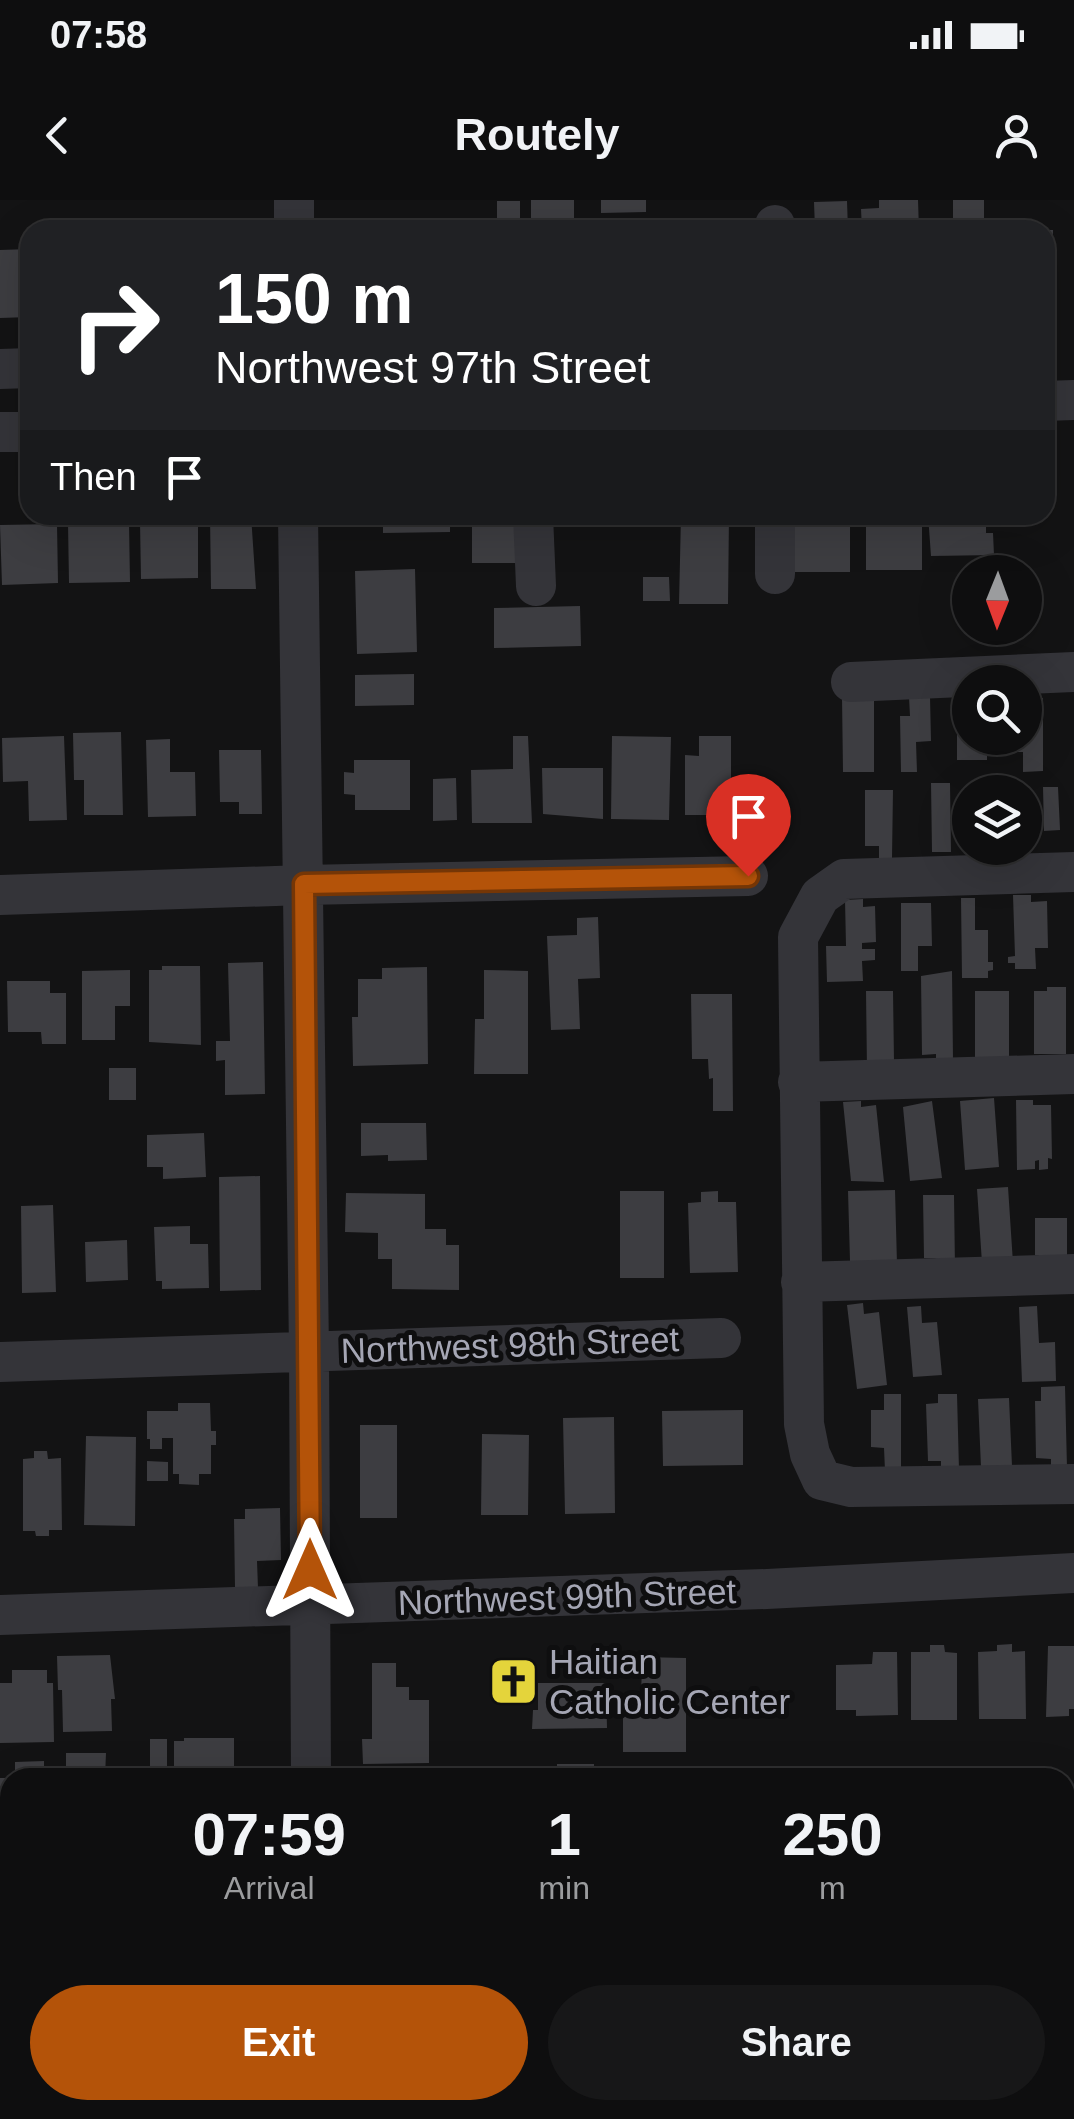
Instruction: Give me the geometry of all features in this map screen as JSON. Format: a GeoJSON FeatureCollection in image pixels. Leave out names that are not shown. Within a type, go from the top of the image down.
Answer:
{"type":"FeatureCollection","features":[{"type":"Feature","properties":{"kind":"street"},"geometry":{"type":"LineString","coordinates":[[298,525],[311,1768]]}},
{"type":"Feature","properties":{"kind":"street"},"geometry":{"type":"LineString","coordinates":[[533,525],[536,586]]}},
{"type":"Feature","properties":{"kind":"street"},"geometry":{"type":"LineString","coordinates":[[775,525],[776,574]]}},
{"type":"Feature","properties":{"kind":"street"},"geometry":{"type":"LineString","coordinates":[[851,682],[1074,672]]}},
{"type":"Feature","properties":{"kind":"street"},"geometry":{"type":"LineString","coordinates":[[1074,872],[844,879],[820,896],[798,936],[804,1424],[810,1454],[822,1480],[852,1487],[1074,1484]]}},
{"type":"Feature","properties":{"kind":"street"},"geometry":{"type":"LineString","coordinates":[[0,895],[304,884],[748,876]]}},
{"type":"Feature","properties":{"kind":"street"},"geometry":{"type":"LineString","coordinates":[[798,1082],[1074,1074]]}},
{"type":"Feature","properties":{"kind":"street"},"geometry":{"type":"LineString","coordinates":[[801,1282],[1074,1274]]}},
{"type":"Feature","properties":{"kind":"street","name":"Northwest 98th Street"},"geometry":{"type":"LineString","coordinates":[[0,1362],[721,1338]]}},
{"type":"Feature","properties":{"kind":"street","name":"Northwest 99th Street"},"geometry":{"type":"LineString","coordinates":[[0,1615],[766,1589],[1074,1573]]}},
{"type":"Feature","properties":{"kind":"building"},"geometry":{"type":"Polygon","coordinates":[[[531,200],[574,200],[574,220],[531,220],[531,200]]]}},
{"type":"Feature","properties":{"kind":"building"},"geometry":{"type":"Polygon","coordinates":[[[601,200],[646,200],[646,212],[601,213],[601,200]]]}},
{"type":"Feature","properties":{"kind":"building"},"geometry":{"type":"Polygon","coordinates":[[[879,200],[918,200],[919,220],[862,220],[861,209],[879,208],[879,200]]]}},
{"type":"Feature","properties":{"kind":"building"},"geometry":{"type":"Polygon","coordinates":[[[953,200],[984,200],[984,220],[953,220],[953,200]]]}},
{"type":"Feature","properties":{"kind":"building"},"geometry":{"type":"Polygon","coordinates":[[[497,201],[520,201],[520,220],[497,220],[497,201]]]}},
{"type":"Feature","properties":{"kind":"building"},"geometry":{"type":"Polygon","coordinates":[[[847,201],[848,220],[815,220],[814,202],[847,201]]]}},
{"type":"Feature","properties":{"kind":"building"},"geometry":{"type":"Polygon","coordinates":[[[20,249],[20,317],[0,318],[0,250],[20,249]]]}},
{"type":"Feature","properties":{"kind":"building"},"geometry":{"type":"Polygon","coordinates":[[[0,525],[57,525],[58,583],[2,585],[0,525]]]}},
{"type":"Feature","properties":{"kind":"building"},"geometry":{"type":"Polygon","coordinates":[[[68,525],[129,525],[130,582],[69,583],[68,525]]]}},
{"type":"Feature","properties":{"kind":"building"},"geometry":{"type":"Polygon","coordinates":[[[140,525],[198,525],[198,578],[141,579],[140,525]]]}},
{"type":"Feature","properties":{"kind":"building"},"geometry":{"type":"Polygon","coordinates":[[[210,525],[252,525],[256,589],[211,589],[210,525]]]}},
{"type":"Feature","properties":{"kind":"building"},"geometry":{"type":"Polygon","coordinates":[[[383,525],[450,525],[450,532],[383,533],[383,525]]]}},
{"type":"Feature","properties":{"kind":"building"},"geometry":{"type":"Polygon","coordinates":[[[472,525],[515,525],[515,563],[472,563],[472,525]]]}},
{"type":"Feature","properties":{"kind":"building"},"geometry":{"type":"Polygon","coordinates":[[[681,525],[729,525],[728,604],[679,604],[681,525]]]}},
{"type":"Feature","properties":{"kind":"building"},"geometry":{"type":"Polygon","coordinates":[[[794,525],[850,525],[850,572],[794,572],[794,525]]]}},
{"type":"Feature","properties":{"kind":"building"},"geometry":{"type":"Polygon","coordinates":[[[866,525],[922,525],[922,570],[866,570],[866,525]]]}},
{"type":"Feature","properties":{"kind":"building"},"geometry":{"type":"Polygon","coordinates":[[[929,525],[986,525],[986,533],[993,533],[994,555],[931,556],[929,525]]]}},
{"type":"Feature","properties":{"kind":"building"},"geometry":{"type":"Polygon","coordinates":[[[415,569],[417,652],[357,654],[355,571],[415,569]]]}},
{"type":"Feature","properties":{"kind":"building"},"geometry":{"type":"Polygon","coordinates":[[[643,577],[669,577],[670,601],[643,601],[643,577]]]}},
{"type":"Feature","properties":{"kind":"building"},"geometry":{"type":"Polygon","coordinates":[[[580,606],[581,646],[494,648],[494,608],[580,606]]]}},
{"type":"Feature","properties":{"kind":"building"},"geometry":{"type":"Polygon","coordinates":[[[414,674],[414,705],[355,706],[355,675],[414,674]]]}},
{"type":"Feature","properties":{"kind":"building"},"geometry":{"type":"Polygon","coordinates":[[[874,696],[874,772],[843,772],[842,697],[874,696]]]}},
{"type":"Feature","properties":{"kind":"building"},"geometry":{"type":"Polygon","coordinates":[[[930,696],[931,741],[916,742],[917,772],[901,772],[900,716],[910,716],[909,697],[930,696]]]}},
{"type":"Feature","properties":{"kind":"building"},"geometry":{"type":"Polygon","coordinates":[[[1042,698],[1043,771],[1023,772],[1023,755],[1042,755],[1042,698]]]}},
{"type":"Feature","properties":{"kind":"building"},"geometry":{"type":"Polygon","coordinates":[[[121,732],[123,815],[84,815],[84,780],[74,780],[73,733],[121,732]]]}},
{"type":"Feature","properties":{"kind":"building"},"geometry":{"type":"Polygon","coordinates":[[[64,736],[67,820],[29,821],[28,781],[3,782],[2,738],[64,736]]]}},
{"type":"Feature","properties":{"kind":"building"},"geometry":{"type":"Polygon","coordinates":[[[513,736],[528,736],[532,823],[472,823],[471,770],[513,769],[513,736]]]}},
{"type":"Feature","properties":{"kind":"building"},"geometry":{"type":"Polygon","coordinates":[[[612,736],[671,737],[669,820],[611,819],[612,736]]]}},
{"type":"Feature","properties":{"kind":"building"},"geometry":{"type":"Polygon","coordinates":[[[699,736],[731,736],[731,815],[685,815],[685,755],[699,756],[699,736]]]}},
{"type":"Feature","properties":{"kind":"building"},"geometry":{"type":"Polygon","coordinates":[[[170,739],[170,772],[195,772],[196,816],[148,817],[146,740],[170,739]]]}},
{"type":"Feature","properties":{"kind":"building"},"geometry":{"type":"Polygon","coordinates":[[[219,750],[261,750],[262,814],[239,814],[239,802],[220,802],[219,750]]]}},
{"type":"Feature","properties":{"kind":"building"},"geometry":{"type":"Polygon","coordinates":[[[957,755],[987,755],[987,760],[957,760],[957,755]]]}},
{"type":"Feature","properties":{"kind":"building"},"geometry":{"type":"Polygon","coordinates":[[[354,760],[410,760],[410,810],[355,810],[355,795],[344,794],[344,772],[354,773],[354,760]]]}},
{"type":"Feature","properties":{"kind":"building"},"geometry":{"type":"Polygon","coordinates":[[[542,768],[603,768],[603,819],[543,814],[542,768]]]}},
{"type":"Feature","properties":{"kind":"building"},"geometry":{"type":"Polygon","coordinates":[[[456,778],[457,820],[433,821],[433,779],[456,778]]]}},
{"type":"Feature","properties":{"kind":"building"},"geometry":{"type":"Polygon","coordinates":[[[931,783],[950,783],[951,852],[932,852],[931,783]]]}},
{"type":"Feature","properties":{"kind":"building"},"geometry":{"type":"Polygon","coordinates":[[[1043,787],[1058,787],[1060,830],[1044,831],[1043,787]]]}},
{"type":"Feature","properties":{"kind":"building"},"geometry":{"type":"Polygon","coordinates":[[[865,790],[893,790],[892,858],[879,858],[879,846],[865,846],[865,790]]]}},
{"type":"Feature","properties":{"kind":"building"},"geometry":{"type":"Polygon","coordinates":[[[1013,895],[1031,895],[1031,902],[1047,901],[1048,948],[1035,948],[1036,969],[1015,969],[1015,963],[1008,963],[1008,957],[1015,956],[1013,895]]]}},
{"type":"Feature","properties":{"kind":"building"},"geometry":{"type":"Polygon","coordinates":[[[961,898],[975,898],[975,930],[988,930],[988,962],[993,962],[993,970],[988,971],[988,978],[962,978],[961,898]]]}},
{"type":"Feature","properties":{"kind":"building"},"geometry":{"type":"Polygon","coordinates":[[[863,899],[863,907],[875,906],[876,942],[862,943],[862,949],[875,949],[875,960],[862,961],[863,981],[827,982],[826,946],[846,946],[845,900],[863,899]]]}},
{"type":"Feature","properties":{"kind":"building"},"geometry":{"type":"Polygon","coordinates":[[[901,903],[931,903],[932,946],[918,946],[918,971],[901,971],[901,903]]]}},
{"type":"Feature","properties":{"kind":"building"},"geometry":{"type":"Polygon","coordinates":[[[598,917],[600,978],[578,979],[580,1029],[551,1030],[547,936],[577,935],[577,918],[598,917]]]}},
{"type":"Feature","properties":{"kind":"building"},"geometry":{"type":"Polygon","coordinates":[[[263,962],[265,1094],[225,1095],[225,1060],[216,1061],[216,1041],[230,1041],[228,963],[263,962]]]}},
{"type":"Feature","properties":{"kind":"building"},"geometry":{"type":"Polygon","coordinates":[[[162,966],[200,966],[201,1045],[149,1042],[149,970],[162,970],[162,966]]]}},
{"type":"Feature","properties":{"kind":"building"},"geometry":{"type":"Polygon","coordinates":[[[427,967],[428,1064],[353,1066],[352,1017],[358,1017],[358,979],[382,979],[382,968],[427,967]]]}},
{"type":"Feature","properties":{"kind":"building"},"geometry":{"type":"Polygon","coordinates":[[[130,970],[130,1006],[115,1006],[115,1040],[82,1040],[82,971],[130,970]]]}},
{"type":"Feature","properties":{"kind":"building"},"geometry":{"type":"Polygon","coordinates":[[[484,970],[528,971],[528,1074],[474,1074],[475,1019],[484,1019],[484,970]]]}},
{"type":"Feature","properties":{"kind":"building"},"geometry":{"type":"Polygon","coordinates":[[[952,971],[953,1059],[936,1059],[936,1054],[922,1055],[921,976],[952,971]]]}},
{"type":"Feature","properties":{"kind":"building"},"geometry":{"type":"Polygon","coordinates":[[[7,981],[50,981],[50,993],[66,993],[66,1044],[42,1044],[41,1032],[8,1032],[7,981]]]}},
{"type":"Feature","properties":{"kind":"building"},"geometry":{"type":"Polygon","coordinates":[[[1047,987],[1066,987],[1066,1054],[1034,1054],[1034,991],[1047,991],[1047,987]]]}},
{"type":"Feature","properties":{"kind":"building"},"geometry":{"type":"Polygon","coordinates":[[[866,991],[893,991],[894,1061],[867,1070],[866,991]]]}},
{"type":"Feature","properties":{"kind":"building"},"geometry":{"type":"Polygon","coordinates":[[[975,991],[1009,991],[1009,1057],[975,1057],[975,991]]]}},
{"type":"Feature","properties":{"kind":"building"},"geometry":{"type":"Polygon","coordinates":[[[691,994],[732,994],[733,1111],[713,1111],[713,1078],[709,1079],[708,1059],[692,1059],[691,994]]]}},
{"type":"Feature","properties":{"kind":"building"},"geometry":{"type":"Polygon","coordinates":[[[109,1068],[136,1068],[136,1100],[109,1100],[109,1068]]]}},
{"type":"Feature","properties":{"kind":"building"},"geometry":{"type":"Polygon","coordinates":[[[994,1098],[999,1167],[965,1170],[960,1101],[994,1098]]]}},
{"type":"Feature","properties":{"kind":"building"},"geometry":{"type":"Polygon","coordinates":[[[1016,1100],[1051,1105],[1052,1159],[1048,1158],[1048,1169],[1039,1170],[1039,1160],[1035,1161],[1035,1169],[1017,1170],[1016,1100]]]}},
{"type":"Feature","properties":{"kind":"building"},"geometry":{"type":"Polygon","coordinates":[[[861,1101],[861,1107],[876,1105],[884,1182],[851,1181],[843,1102],[861,1101]]]}},
{"type":"Feature","properties":{"kind":"building"},"geometry":{"type":"Polygon","coordinates":[[[932,1101],[942,1178],[910,1181],[903,1107],[932,1101]]]}},
{"type":"Feature","properties":{"kind":"building"},"geometry":{"type":"Polygon","coordinates":[[[361,1123],[426,1123],[427,1160],[388,1161],[388,1155],[361,1156],[361,1123]]]}},
{"type":"Feature","properties":{"kind":"building"},"geometry":{"type":"Polygon","coordinates":[[[204,1133],[206,1177],[163,1179],[163,1167],[147,1167],[147,1135],[204,1133]]]}},
{"type":"Feature","properties":{"kind":"building"},"geometry":{"type":"Polygon","coordinates":[[[260,1176],[261,1290],[220,1291],[219,1177],[260,1176]]]}},
{"type":"Feature","properties":{"kind":"building"},"geometry":{"type":"Polygon","coordinates":[[[1008,1187],[1013,1263],[982,1263],[977,1189],[1008,1187]]]}},
{"type":"Feature","properties":{"kind":"building"},"geometry":{"type":"Polygon","coordinates":[[[895,1190],[897,1264],[850,1261],[848,1191],[895,1190]]]}},
{"type":"Feature","properties":{"kind":"building"},"geometry":{"type":"Polygon","coordinates":[[[620,1191],[664,1191],[664,1278],[620,1278],[620,1191]]]}},
{"type":"Feature","properties":{"kind":"building"},"geometry":{"type":"Polygon","coordinates":[[[718,1191],[718,1202],[736,1202],[738,1272],[690,1273],[688,1203],[701,1202],[701,1192],[718,1191]]]}},
{"type":"Feature","properties":{"kind":"building"},"geometry":{"type":"Polygon","coordinates":[[[346,1193],[425,1194],[425,1229],[446,1229],[446,1245],[459,1245],[459,1290],[392,1289],[392,1259],[378,1259],[378,1233],[345,1232],[346,1193]]]}},
{"type":"Feature","properties":{"kind":"building"},"geometry":{"type":"Polygon","coordinates":[[[923,1195],[954,1195],[955,1269],[935,1258],[924,1258],[923,1195]]]}},
{"type":"Feature","properties":{"kind":"building"},"geometry":{"type":"Polygon","coordinates":[[[53,1205],[56,1292],[22,1293],[21,1206],[53,1205]]]}},
{"type":"Feature","properties":{"kind":"building"},"geometry":{"type":"Polygon","coordinates":[[[1035,1218],[1067,1218],[1067,1263],[1050,1263],[1050,1255],[1035,1255],[1035,1218]]]}},
{"type":"Feature","properties":{"kind":"building"},"geometry":{"type":"Polygon","coordinates":[[[190,1226],[190,1244],[208,1244],[209,1288],[162,1289],[162,1281],[156,1281],[154,1227],[190,1226]]]}},
{"type":"Feature","properties":{"kind":"building"},"geometry":{"type":"Polygon","coordinates":[[[127,1240],[128,1280],[86,1282],[85,1242],[127,1240]]]}},
{"type":"Feature","properties":{"kind":"building"},"geometry":{"type":"Polygon","coordinates":[[[863,1303],[864,1314],[879,1312],[887,1385],[857,1389],[847,1305],[863,1303]]]}},
{"type":"Feature","properties":{"kind":"building"},"geometry":{"type":"Polygon","coordinates":[[[921,1306],[922,1323],[937,1322],[942,1375],[913,1377],[907,1307],[921,1306]]]}},
{"type":"Feature","properties":{"kind":"building"},"geometry":{"type":"Polygon","coordinates":[[[1037,1306],[1039,1343],[1055,1342],[1056,1381],[1022,1382],[1019,1307],[1037,1306]]]}},
{"type":"Feature","properties":{"kind":"building"},"geometry":{"type":"Polygon","coordinates":[[[1065,1386],[1067,1468],[1051,1468],[1051,1459],[1036,1458],[1035,1401],[1041,1401],[1041,1387],[1065,1386]]]}},
{"type":"Feature","properties":{"kind":"building"},"geometry":{"type":"Polygon","coordinates":[[[884,1394],[901,1394],[901,1470],[885,1471],[884,1448],[871,1447],[871,1410],[884,1410],[884,1394]]]}},
{"type":"Feature","properties":{"kind":"building"},"geometry":{"type":"Polygon","coordinates":[[[938,1394],[957,1394],[959,1470],[941,1471],[941,1461],[928,1461],[926,1404],[938,1403],[938,1394]]]}},
{"type":"Feature","properties":{"kind":"building"},"geometry":{"type":"Polygon","coordinates":[[[1009,1398],[1012,1466],[981,1467],[978,1399],[1009,1398]]]}},
{"type":"Feature","properties":{"kind":"building"},"geometry":{"type":"Polygon","coordinates":[[[178,1403],[210,1403],[216,1445],[211,1445],[211,1474],[199,1474],[199,1485],[179,1484],[179,1474],[173,1474],[173,1438],[162,1438],[162,1449],[150,1449],[147,1439],[147,1411],[178,1411],[178,1403]]]}},
{"type":"Feature","properties":{"kind":"building"},"geometry":{"type":"Polygon","coordinates":[[[743,1410],[743,1465],[663,1466],[662,1411],[743,1410]]]}},
{"type":"Feature","properties":{"kind":"building"},"geometry":{"type":"Polygon","coordinates":[[[614,1417],[615,1513],[565,1514],[563,1418],[614,1417]]]}},
{"type":"Feature","properties":{"kind":"building"},"geometry":{"type":"Polygon","coordinates":[[[360,1425],[397,1425],[397,1518],[360,1518],[360,1425]]]}},
{"type":"Feature","properties":{"kind":"building"},"geometry":{"type":"Polygon","coordinates":[[[482,1434],[529,1435],[528,1515],[481,1515],[482,1434]]]}},
{"type":"Feature","properties":{"kind":"building"},"geometry":{"type":"Polygon","coordinates":[[[86,1436],[136,1437],[135,1526],[84,1525],[86,1436]]]}},
{"type":"Feature","properties":{"kind":"building"},"geometry":{"type":"Polygon","coordinates":[[[34,1451],[47,1451],[48,1459],[61,1458],[62,1530],[49,1530],[49,1536],[23,1531],[23,1459],[34,1458],[34,1451]]]}},
{"type":"Feature","properties":{"kind":"building"},"geometry":{"type":"Polygon","coordinates":[[[147,1461],[168,1462],[168,1481],[147,1481],[147,1461]]]}},
{"type":"Feature","properties":{"kind":"building"},"geometry":{"type":"Polygon","coordinates":[[[280,1508],[281,1560],[257,1561],[258,1588],[235,1588],[234,1519],[245,1519],[245,1509],[280,1508]]]}},
{"type":"Feature","properties":{"kind":"building"},"geometry":{"type":"Polygon","coordinates":[[[1012,1644],[1012,1652],[1025,1651],[1026,1719],[979,1719],[978,1652],[997,1651],[997,1645],[1012,1644]]]}},
{"type":"Feature","properties":{"kind":"building"},"geometry":{"type":"Polygon","coordinates":[[[930,1645],[944,1645],[945,1652],[957,1653],[957,1720],[911,1720],[911,1652],[930,1652],[930,1645]]]}},
{"type":"Feature","properties":{"kind":"building"},"geometry":{"type":"Polygon","coordinates":[[[1048,1646],[1074,1646],[1074,1709],[1069,1709],[1069,1716],[1046,1717],[1048,1646]]]}},
{"type":"Feature","properties":{"kind":"building"},"geometry":{"type":"Polygon","coordinates":[[[873,1652],[897,1652],[898,1715],[856,1716],[856,1710],[836,1710],[836,1665],[872,1664],[873,1652]]]}},
{"type":"Feature","properties":{"kind":"building"},"geometry":{"type":"Polygon","coordinates":[[[110,1655],[115,1699],[111,1699],[112,1731],[63,1732],[57,1656],[110,1655]]]}},
{"type":"Feature","properties":{"kind":"building"},"geometry":{"type":"Polygon","coordinates":[[[642,1657],[686,1658],[686,1752],[623,1752],[623,1704],[641,1704],[642,1657]]]}},
{"type":"Feature","properties":{"kind":"building"},"geometry":{"type":"Polygon","coordinates":[[[372,1663],[396,1663],[396,1687],[409,1687],[409,1700],[429,1700],[429,1763],[363,1764],[362,1739],[372,1739],[372,1663]]]}},
{"type":"Feature","properties":{"kind":"building"},"geometry":{"type":"Polygon","coordinates":[[[12,1670],[47,1670],[47,1683],[53,1683],[54,1742],[0,1743],[0,1683],[12,1683],[12,1670]]]}},
{"type":"Feature","properties":{"kind":"building"},"geometry":{"type":"Polygon","coordinates":[[[538,1683],[606,1683],[607,1728],[532,1729],[533,1710],[538,1710],[538,1683]]]}},
{"type":"Feature","properties":{"kind":"building"},"geometry":{"type":"Polygon","coordinates":[[[234,1738],[234,1768],[174,1768],[174,1741],[234,1738]]]}},
{"type":"Feature","properties":{"kind":"building"},"geometry":{"type":"Polygon","coordinates":[[[150,1739],[167,1739],[167,1768],[150,1768],[150,1739]]]}},
{"type":"Feature","properties":{"kind":"building"},"geometry":{"type":"Polygon","coordinates":[[[66,1753],[106,1753],[105,1768],[66,1768],[66,1753]]]}},
{"type":"Feature","properties":{"kind":"building"},"geometry":{"type":"Polygon","coordinates":[[[44,1761],[44,1768],[15,1768],[15,1762],[44,1761]]]}},
{"type":"Feature","properties":{"kind":"building"},"geometry":{"type":"Polygon","coordinates":[[[557,1764],[594,1764],[594,1768],[557,1768],[557,1764]]]}},
{"type":"Feature","properties":{"kind":"place","name":"Haitian Catholic Center"},"geometry":{"type":"Point","coordinates":[514,1682]}},
{"type":"Feature","properties":{"kind":"route"},"geometry":{"type":"LineString","coordinates":[[310,1570],[304,884],[748,876]]}}]}
